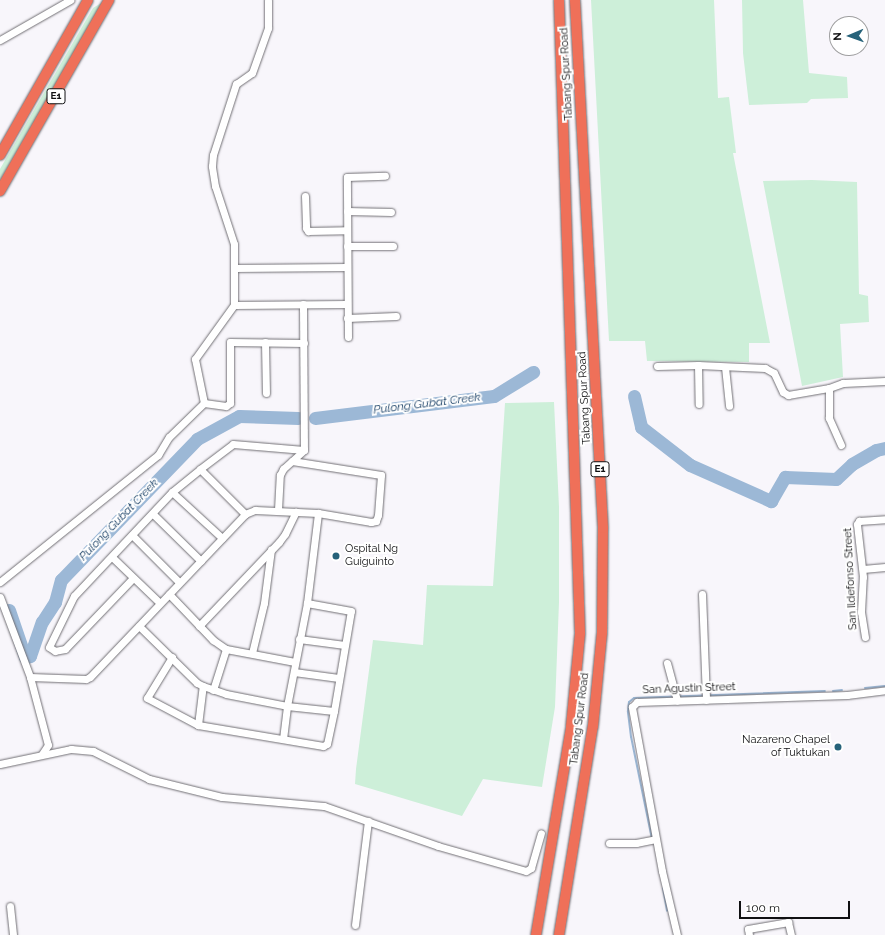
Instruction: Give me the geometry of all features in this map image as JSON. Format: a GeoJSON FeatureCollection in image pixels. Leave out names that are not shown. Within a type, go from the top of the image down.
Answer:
{"type":"FeatureCollection","features":[{"type":"Feature","properties":{"kind":"highway","name":"E1"},"geometry":{"type":"LineString","coordinates":[[0,191],[109,0]]}},
{"type":"Feature","properties":{"kind":"highway","name":"Tabang Spur Road"},"geometry":{"type":"LineString","coordinates":[[536,935],[571,727],[580,633],[559,0]]}},
{"type":"Feature","properties":{"kind":"highway","name":"Tabang Spur Road"},"geometry":{"type":"LineString","coordinates":[[559,935],[593,726],[602,633],[603,528],[575,0]]}},
{"type":"Feature","properties":{"kind":"highway","name":"E1"},"geometry":{"type":"LineString","coordinates":[[0,155],[85,4]]}},
{"type":"Feature","properties":{"kind":"street"},"geometry":{"type":"LineString","coordinates":[[0,40],[70,0]]}},
{"type":"Feature","properties":{"kind":"street"},"geometry":{"type":"LineString","coordinates":[[204,404],[195,359],[234,305],[234,244],[220,206],[212,166],[215,149],[236,84],[252,73],[268,28],[268,0]]}},
{"type":"Feature","properties":{"kind":"street"},"geometry":{"type":"LineString","coordinates":[[348,337],[347,177],[386,176]]}},
{"type":"Feature","properties":{"kind":"street"},"geometry":{"type":"LineString","coordinates":[[305,196],[306,228],[308,231],[347,230]]}},
{"type":"Feature","properties":{"kind":"street"},"geometry":{"type":"LineString","coordinates":[[347,211],[391,212]]}},
{"type":"Feature","properties":{"kind":"street"},"geometry":{"type":"LineString","coordinates":[[347,246],[393,246]]}},
{"type":"Feature","properties":{"kind":"street"},"geometry":{"type":"LineString","coordinates":[[234,268],[347,267]]}},
{"type":"Feature","properties":{"kind":"street"},"geometry":{"type":"LineString","coordinates":[[278,510],[280,475],[283,469],[304,450],[303,304]]}},
{"type":"Feature","properties":{"kind":"street"},"geometry":{"type":"LineString","coordinates":[[234,305],[348,304]]}},
{"type":"Feature","properties":{"kind":"street"},"geometry":{"type":"LineString","coordinates":[[347,318],[396,316]]}},
{"type":"Feature","properties":{"kind":"street"},"geometry":{"type":"LineString","coordinates":[[0,582],[158,455],[169,438],[204,404],[226,406],[230,403],[230,342],[304,343]]}},
{"type":"Feature","properties":{"kind":"street"},"geometry":{"type":"LineString","coordinates":[[265,342],[266,394]]}},
{"type":"Feature","properties":{"kind":"street"},"geometry":{"type":"LineString","coordinates":[[657,366],[698,365],[765,368],[774,374],[783,392],[788,395],[829,388],[843,383],[885,380]]}},
{"type":"Feature","properties":{"kind":"street"},"geometry":{"type":"LineString","coordinates":[[698,365],[699,404]]}},
{"type":"Feature","properties":{"kind":"street"},"geometry":{"type":"LineString","coordinates":[[725,367],[729,406]]}},
{"type":"Feature","properties":{"kind":"street"},"geometry":{"type":"LineString","coordinates":[[829,388],[829,418],[841,445]]}},
{"type":"Feature","properties":{"kind":"street"},"geometry":{"type":"LineString","coordinates":[[133,578],[65,649],[55,651],[49,647],[74,596],[153,514],[172,492],[200,468],[233,444],[304,450]]}},
{"type":"Feature","properties":{"kind":"street"},"geometry":{"type":"LineString","coordinates":[[30,676],[86,679],[90,677],[245,514],[255,510],[278,510],[318,513],[371,522],[376,521],[378,515],[381,475],[292,461]]}},
{"type":"Feature","properties":{"kind":"street"},"geometry":{"type":"LineString","coordinates":[[200,468],[245,514]]}},
{"type":"Feature","properties":{"kind":"street"},"geometry":{"type":"LineString","coordinates":[[172,492],[222,538]]}},
{"type":"Feature","properties":{"kind":"street"},"geometry":{"type":"LineString","coordinates":[[199,626],[285,534],[296,511]]}},
{"type":"Feature","properties":{"kind":"street"},"geometry":{"type":"LineString","coordinates":[[283,739],[287,706],[299,638],[307,603],[318,513]]}},
{"type":"Feature","properties":{"kind":"street"},"geometry":{"type":"LineString","coordinates":[[153,514],[201,561]]}},
{"type":"Feature","properties":{"kind":"street","name":"San Ildefonso Street"},"geometry":{"type":"LineString","coordinates":[[865,637],[861,612],[862,569],[857,524],[859,522],[885,519]]}},
{"type":"Feature","properties":{"kind":"street"},"geometry":{"type":"LineString","coordinates":[[132,535],[179,582]]}},
{"type":"Feature","properties":{"kind":"street"},"geometry":{"type":"LineString","coordinates":[[252,653],[264,603],[271,549]]}},
{"type":"Feature","properties":{"kind":"street"},"geometry":{"type":"LineString","coordinates":[[112,557],[160,603]]}},
{"type":"Feature","properties":{"kind":"street"},"geometry":{"type":"LineString","coordinates":[[862,569],[885,567]]}},
{"type":"Feature","properties":{"kind":"street"},"geometry":{"type":"LineString","coordinates":[[169,594],[213,640],[226,649],[295,662]]}},
{"type":"Feature","properties":{"kind":"street"},"geometry":{"type":"LineString","coordinates":[[702,594],[706,700]]}},
{"type":"Feature","properties":{"kind":"street"},"geometry":{"type":"LineString","coordinates":[[0,597],[30,676],[48,745],[42,754]]}},
{"type":"Feature","properties":{"kind":"street"},"geometry":{"type":"LineString","coordinates":[[172,657],[147,698],[198,725],[322,746],[327,744],[351,611],[307,603]]}},
{"type":"Feature","properties":{"kind":"street"},"geometry":{"type":"LineString","coordinates":[[139,626],[197,683],[203,686],[213,690],[287,706],[334,711]]}},
{"type":"Feature","properties":{"kind":"street"},"geometry":{"type":"LineString","coordinates":[[299,638],[345,645]]}},
{"type":"Feature","properties":{"kind":"street"},"geometry":{"type":"LineString","coordinates":[[213,690],[226,649]]}},
{"type":"Feature","properties":{"kind":"street"},"geometry":{"type":"LineString","coordinates":[[667,663],[677,701]]}},
{"type":"Feature","properties":{"kind":"street"},"geometry":{"type":"LineString","coordinates":[[294,672],[339,678]]}},
{"type":"Feature","properties":{"kind":"street"},"geometry":{"type":"LineString","coordinates":[[198,725],[203,686]]}},
{"type":"Feature","properties":{"kind":"street","name":"San Agustin Street"},"geometry":{"type":"LineString","coordinates":[[677,935],[656,839],[632,707],[637,702],[847,696],[885,690]]}},
{"type":"Feature","properties":{"kind":"street"},"geometry":{"type":"LineString","coordinates":[[0,764],[71,749],[93,750],[149,779],[222,797],[324,806],[438,846],[526,870],[531,868],[541,833]]}},
{"type":"Feature","properties":{"kind":"street"},"geometry":{"type":"LineString","coordinates":[[355,925],[368,821]]}},
{"type":"Feature","properties":{"kind":"street"},"geometry":{"type":"LineString","coordinates":[[609,843],[636,842],[656,839]]}},
{"type":"Feature","properties":{"kind":"street"},"geometry":{"type":"LineString","coordinates":[[10,906],[12,935]]}},
{"type":"Feature","properties":{"kind":"street"},"geometry":{"type":"LineString","coordinates":[[750,935],[748,929],[788,922],[791,935]]}},
{"type":"Feature","properties":{"kind":"green space"},"geometry":{"type":"Polygon","coordinates":[[[591,0],[714,0],[718,98],[729,97],[736,153],[733,153],[770,343],[749,343],[749,362],[647,361],[645,341],[609,341],[591,0]]]}},
{"type":"Feature","properties":{"kind":"green space"},"geometry":{"type":"Polygon","coordinates":[[[742,0],[803,0],[809,73],[847,77],[848,98],[811,99],[807,103],[749,105],[743,53],[742,0]]]}},
{"type":"Feature","properties":{"kind":"green space"},"geometry":{"type":"Polygon","coordinates":[[[103,2],[0,180],[0,169],[93,8],[103,2]]]}},
{"type":"Feature","properties":{"kind":"green space"},"geometry":{"type":"Polygon","coordinates":[[[812,180],[857,182],[859,294],[868,296],[869,322],[840,324],[843,377],[802,386],[763,181],[812,180]]]}},
{"type":"Feature","properties":{"kind":"green space"},"geometry":{"type":"Polygon","coordinates":[[[554,402],[559,507],[559,602],[555,707],[542,787],[483,779],[462,816],[355,784],[373,640],[423,645],[427,585],[493,586],[505,403],[554,402]]]}},
{"type":"Feature","properties":{"kind":"waterway","name":"Pulong Gubat Creek"},"geometry":{"type":"LineString","coordinates":[[315,418],[494,396],[533,372]]}},
{"type":"Feature","properties":{"kind":"waterway","name":"Pulong Gubat Creek"},"geometry":{"type":"LineString","coordinates":[[634,396],[641,427],[690,465],[771,501],[785,477],[836,479],[852,464],[876,450],[885,448]]}},
{"type":"Feature","properties":{"kind":"waterway","name":"Pulong Gubat Creek"},"geometry":{"type":"LineString","coordinates":[[9,610],[25,657],[30,656],[42,622],[55,602],[61,580],[197,439],[239,416],[298,418]]}},
{"type":"Feature","properties":{"kind":"waterway"},"geometry":{"type":"LineString","coordinates":[[865,688],[885,686]]}},
{"type":"Feature","properties":{"kind":"waterway"},"geometry":{"type":"LineString","coordinates":[[833,691],[842,690]]}},
{"type":"Feature","properties":{"kind":"waterway"},"geometry":{"type":"LineString","coordinates":[[652,839],[631,737],[628,711],[629,702],[634,698],[825,691]]}},
{"type":"Feature","properties":{"kind":"waterway"},"geometry":{"type":"LineString","coordinates":[[663,888],[667,911]]}},
{"type":"Feature","properties":{"kind":"place","name":"Ospital Ng Guiguinto"},"geometry":{"type":"Point","coordinates":[336,556]}},
{"type":"Feature","properties":{"kind":"place","name":"Nazareno Chapel of Tuktukan"},"geometry":{"type":"Point","coordinates":[838,747]}}]}
